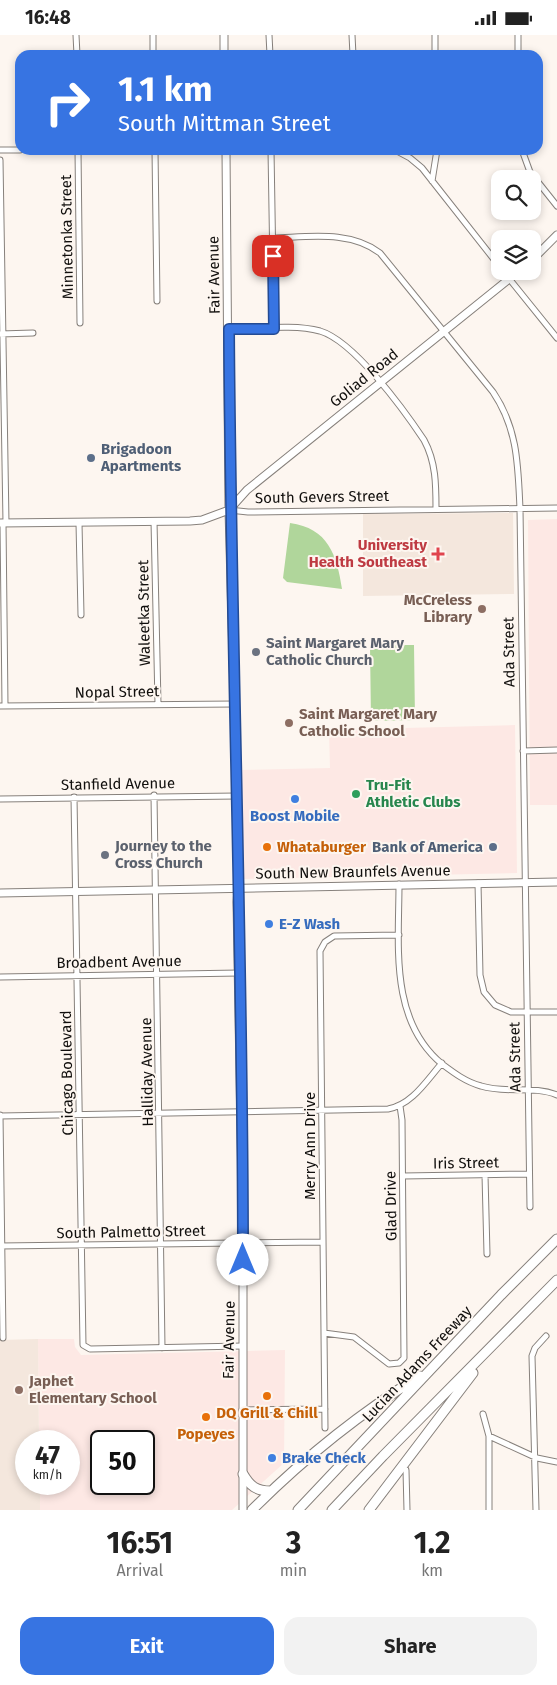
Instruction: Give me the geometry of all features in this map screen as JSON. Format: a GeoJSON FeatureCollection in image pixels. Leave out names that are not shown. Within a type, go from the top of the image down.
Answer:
{"type":"FeatureCollection","features":[{"type":"Feature","properties":{"kind":"highway","name":"Lucian Adams Freeway"},"geometry":{"type":"LineString","coordinates":[[298,1510],[557,1239]]}},
{"type":"Feature","properties":{"kind":"highway"},"geometry":{"type":"LineString","coordinates":[[332,1510],[557,1280]]}},
{"type":"Feature","properties":{"kind":"highway"},"geometry":{"type":"LineString","coordinates":[[369,1510],[392,1477],[496,1343]]}},
{"type":"Feature","properties":{"kind":"highway"},"geometry":{"type":"LineString","coordinates":[[252,1510],[300,1463],[371,1407],[431,1369]]}},
{"type":"Feature","properties":{"kind":"highway"},"geometry":{"type":"LineString","coordinates":[[243,1474],[249,1485],[256,1489],[271,1491]]}},
{"type":"Feature","properties":{"kind":"main road"},"geometry":{"type":"LineString","coordinates":[[224,35],[224,50]]}},
{"type":"Feature","properties":{"kind":"main road","name":"Fair Avenue"},"geometry":{"type":"LineString","coordinates":[[226,155],[229,510],[237,796],[243,1243],[243,1510]]}},
{"type":"Feature","properties":{"kind":"main road"},"geometry":{"type":"LineString","coordinates":[[541,251],[557,235]]}},
{"type":"Feature","properties":{"kind":"main road","name":"Goliad Road"},"geometry":{"type":"LineString","coordinates":[[229,510],[247,490],[509,280]]}},
{"type":"Feature","properties":{"kind":"main road","name":"South Gevers Street"},"geometry":{"type":"LineString","coordinates":[[3,523],[202,520],[229,510]]}},
{"type":"Feature","properties":{"kind":"main road","name":"South New Braunfels Avenue"},"geometry":{"type":"LineString","coordinates":[[0,893],[557,881]]}},
{"type":"Feature","properties":{"kind":"street"},"geometry":{"type":"LineString","coordinates":[[76,35],[77,50]]}},
{"type":"Feature","properties":{"kind":"street"},"geometry":{"type":"LineString","coordinates":[[153,35],[153,50]]}},
{"type":"Feature","properties":{"kind":"street"},"geometry":{"type":"LineString","coordinates":[[269,35],[270,50]]}},
{"type":"Feature","properties":{"kind":"street"},"geometry":{"type":"LineString","coordinates":[[352,35],[353,50]]}},
{"type":"Feature","properties":{"kind":"street"},"geometry":{"type":"LineString","coordinates":[[435,35],[435,50]]}},
{"type":"Feature","properties":{"kind":"street"},"geometry":{"type":"LineString","coordinates":[[518,35],[518,50]]}},
{"type":"Feature","properties":{"kind":"street"},"geometry":{"type":"LineString","coordinates":[[0,151],[15,150]]}},
{"type":"Feature","properties":{"kind":"street","name":"Minnetonka Street"},"geometry":{"type":"LineString","coordinates":[[78,155],[80,323]]}},
{"type":"Feature","properties":{"kind":"street"},"geometry":{"type":"LineString","coordinates":[[155,155],[157,301]]}},
{"type":"Feature","properties":{"kind":"street"},"geometry":{"type":"LineString","coordinates":[[272,155],[274,329]]}},
{"type":"Feature","properties":{"kind":"street"},"geometry":{"type":"LineString","coordinates":[[402,155],[416,163],[432,181],[491,256]]}},
{"type":"Feature","properties":{"kind":"street"},"geometry":{"type":"LineString","coordinates":[[432,181],[436,155]]}},
{"type":"Feature","properties":{"kind":"street"},"geometry":{"type":"LineString","coordinates":[[524,155],[530,172],[557,206]]}},
{"type":"Feature","properties":{"kind":"street"},"geometry":{"type":"LineString","coordinates":[[0,160],[3,523],[2,706]]}},
{"type":"Feature","properties":{"kind":"street","name":"Ada Street"},"geometry":{"type":"LineString","coordinates":[[273,238],[342,237],[369,245],[387,260],[494,392],[506,414],[517,448],[520,509],[530,1207]]}},
{"type":"Feature","properties":{"kind":"street"},"geometry":{"type":"LineString","coordinates":[[511,280],[557,338]]}},
{"type":"Feature","properties":{"kind":"street"},"geometry":{"type":"LineString","coordinates":[[229,329],[312,329],[335,337],[354,351],[420,433],[428,447],[435,473],[436,509]]}},
{"type":"Feature","properties":{"kind":"street"},"geometry":{"type":"LineString","coordinates":[[1,334],[33,333]]}},
{"type":"Feature","properties":{"kind":"street","name":"South Gevers Street"},"geometry":{"type":"LineString","coordinates":[[229,510],[248,512],[557,508]]}},
{"type":"Feature","properties":{"kind":"street","name":"Waleetka Street"},"geometry":{"type":"LineString","coordinates":[[154,521],[158,704]]}},
{"type":"Feature","properties":{"kind":"street"},"geometry":{"type":"LineString","coordinates":[[79,523],[81,615]]}},
{"type":"Feature","properties":{"kind":"street","name":"Nopal Street"},"geometry":{"type":"LineString","coordinates":[[2,706],[235,705]]}},
{"type":"Feature","properties":{"kind":"street"},"geometry":{"type":"LineString","coordinates":[[523,751],[557,750]]}},
{"type":"Feature","properties":{"kind":"street","name":"Stanfield Avenue"},"geometry":{"type":"LineString","coordinates":[[0,799],[154,795],[237,796]]}},
{"type":"Feature","properties":{"kind":"street","name":"Halliday Avenue"},"geometry":{"type":"LineString","coordinates":[[154,795],[162,1348]]}},
{"type":"Feature","properties":{"kind":"street","name":"Chicago Boulevard"},"geometry":{"type":"LineString","coordinates":[[74,797],[82,1341],[85,1347],[90,1349],[162,1348]]}},
{"type":"Feature","properties":{"kind":"street"},"geometry":{"type":"LineString","coordinates":[[478,883],[480,975],[483,988],[489,999],[503,1009],[527,1013],[557,1012]]}},
{"type":"Feature","properties":{"kind":"street"},"geometry":{"type":"LineString","coordinates":[[399,884],[401,989],[408,1014],[420,1038],[442,1063],[459,1076],[480,1086],[505,1091],[545,1092],[557,1095]]}},
{"type":"Feature","properties":{"kind":"street","name":"Merry Ann Drive"},"geometry":{"type":"LineString","coordinates":[[325,1428],[322,946],[334,937],[399,935]]}},
{"type":"Feature","properties":{"kind":"street","name":"Broadbent Avenue"},"geometry":{"type":"LineString","coordinates":[[0,977],[239,973]]}},
{"type":"Feature","properties":{"kind":"street"},"geometry":{"type":"LineString","coordinates":[[3,1338],[0,1116],[241,1110],[388,1109],[400,1106],[413,1096],[442,1063]]}},
{"type":"Feature","properties":{"kind":"street","name":"Glad Drive"},"geometry":{"type":"LineString","coordinates":[[324,1333],[354,1337],[386,1363],[399,1363],[404,1358],[406,1352],[402,1120],[400,1106]]}},
{"type":"Feature","properties":{"kind":"street","name":"Iris Street"},"geometry":{"type":"LineString","coordinates":[[403,1176],[529,1174]]}},
{"type":"Feature","properties":{"kind":"street"},"geometry":{"type":"LineString","coordinates":[[485,1175],[487,1254]]}},
{"type":"Feature","properties":{"kind":"street","name":"South Palmetto Street"},"geometry":{"type":"LineString","coordinates":[[1,1246],[323,1242]]}},
{"type":"Feature","properties":{"kind":"street"},"geometry":{"type":"LineString","coordinates":[[536,1510],[532,1355],[535,1348],[546,1336]]}},
{"type":"Feature","properties":{"kind":"street"},"geometry":{"type":"LineString","coordinates":[[162,1348],[243,1346]]}},
{"type":"Feature","properties":{"kind":"street"},"geometry":{"type":"LineString","coordinates":[[242,1410],[325,1409]]}},
{"type":"Feature","properties":{"kind":"street"},"geometry":{"type":"LineString","coordinates":[[483,1414],[489,1436],[489,1510]]}},
{"type":"Feature","properties":{"kind":"street"},"geometry":{"type":"LineString","coordinates":[[489,1436],[535,1457],[557,1462]]}},
{"type":"Feature","properties":{"kind":"street"},"geometry":{"type":"LineString","coordinates":[[406,1470],[407,1510]]}},
{"type":"Feature","properties":{"kind":"shaded area","name":"University Health Southeast"},"geometry":{"type":"Polygon","coordinates":[[[513,513],[514,594],[363,596],[363,514],[513,513]]]}},
{"type":"Feature","properties":{"kind":"shaded area"},"geometry":{"type":"Polygon","coordinates":[[[557,519],[557,805],[530,805],[528,520],[557,519]]]}},
{"type":"Feature","properties":{"kind":"shaded area"},"geometry":{"type":"Polygon","coordinates":[[[515,725],[517,873],[244,879],[241,770],[330,768],[329,730],[515,725]]]}},
{"type":"Feature","properties":{"kind":"shaded area"},"geometry":{"type":"Polygon","coordinates":[[[38,1339],[74,1339],[75,1347],[81,1355],[285,1350],[284,1463],[232,1510],[40,1510],[40,1495],[80,1495],[80,1430],[39,1430],[38,1339]]]}},
{"type":"Feature","properties":{"kind":"shaded area","name":"Japhet Elementary School"},"geometry":{"type":"Polygon","coordinates":[[[38,1339],[39,1430],[15,1430],[15,1495],[40,1495],[40,1510],[0,1510],[0,1340],[38,1339]]]}},
{"type":"Feature","properties":{"kind":"green space"},"geometry":{"type":"Polygon","coordinates":[[[290,523],[303,526],[322,537],[333,554],[342,589],[287,582],[283,578],[290,523]]]}},
{"type":"Feature","properties":{"kind":"green space"},"geometry":{"type":"Polygon","coordinates":[[[370,645],[414,645],[415,720],[371,721],[370,645]]]}},
{"type":"Feature","properties":{"kind":"place","name":"Brigadoon Apartments"},"geometry":{"type":"Point","coordinates":[91,458]}},
{"type":"Feature","properties":{"kind":"place","name":"University Health Southeast"},"geometry":{"type":"Point","coordinates":[438,554]}},
{"type":"Feature","properties":{"kind":"place","name":"McCreless Library"},"geometry":{"type":"Point","coordinates":[482,609]}},
{"type":"Feature","properties":{"kind":"place","name":"Saint Margaret Mary Catholic Church"},"geometry":{"type":"Point","coordinates":[256,652]}},
{"type":"Feature","properties":{"kind":"place","name":"Saint Margaret Mary Catholic School"},"geometry":{"type":"Point","coordinates":[289,723]}},
{"type":"Feature","properties":{"kind":"place","name":"Tru-Fit Athletic Clubs"},"geometry":{"type":"Point","coordinates":[356,794]}},
{"type":"Feature","properties":{"kind":"place","name":"Boost Mobile"},"geometry":{"type":"Point","coordinates":[295,799]}},
{"type":"Feature","properties":{"kind":"place","name":"Whataburger"},"geometry":{"type":"Point","coordinates":[267,847]}},
{"type":"Feature","properties":{"kind":"place","name":"Bank of America"},"geometry":{"type":"Point","coordinates":[493,847]}},
{"type":"Feature","properties":{"kind":"place","name":"Journey to the Cross Church"},"geometry":{"type":"Point","coordinates":[105,855]}},
{"type":"Feature","properties":{"kind":"place","name":"E-Z Wash"},"geometry":{"type":"Point","coordinates":[269,924]}},
{"type":"Feature","properties":{"kind":"place","name":"Japhet Elementary School"},"geometry":{"type":"Point","coordinates":[19,1390]}},
{"type":"Feature","properties":{"kind":"place","name":"DQ Grill & Chill"},"geometry":{"type":"Point","coordinates":[267,1396]}},
{"type":"Feature","properties":{"kind":"place","name":"Popeyes"},"geometry":{"type":"Point","coordinates":[206,1417]}},
{"type":"Feature","properties":{"kind":"place","name":"Brake Check"},"geometry":{"type":"Point","coordinates":[272,1458]}},
{"type":"Feature","properties":{"kind":"route"},"geometry":{"type":"LineString","coordinates":[[243,1260],[237,902],[239,876],[229,510],[229,329],[274,329],[273,256]]}}]}
